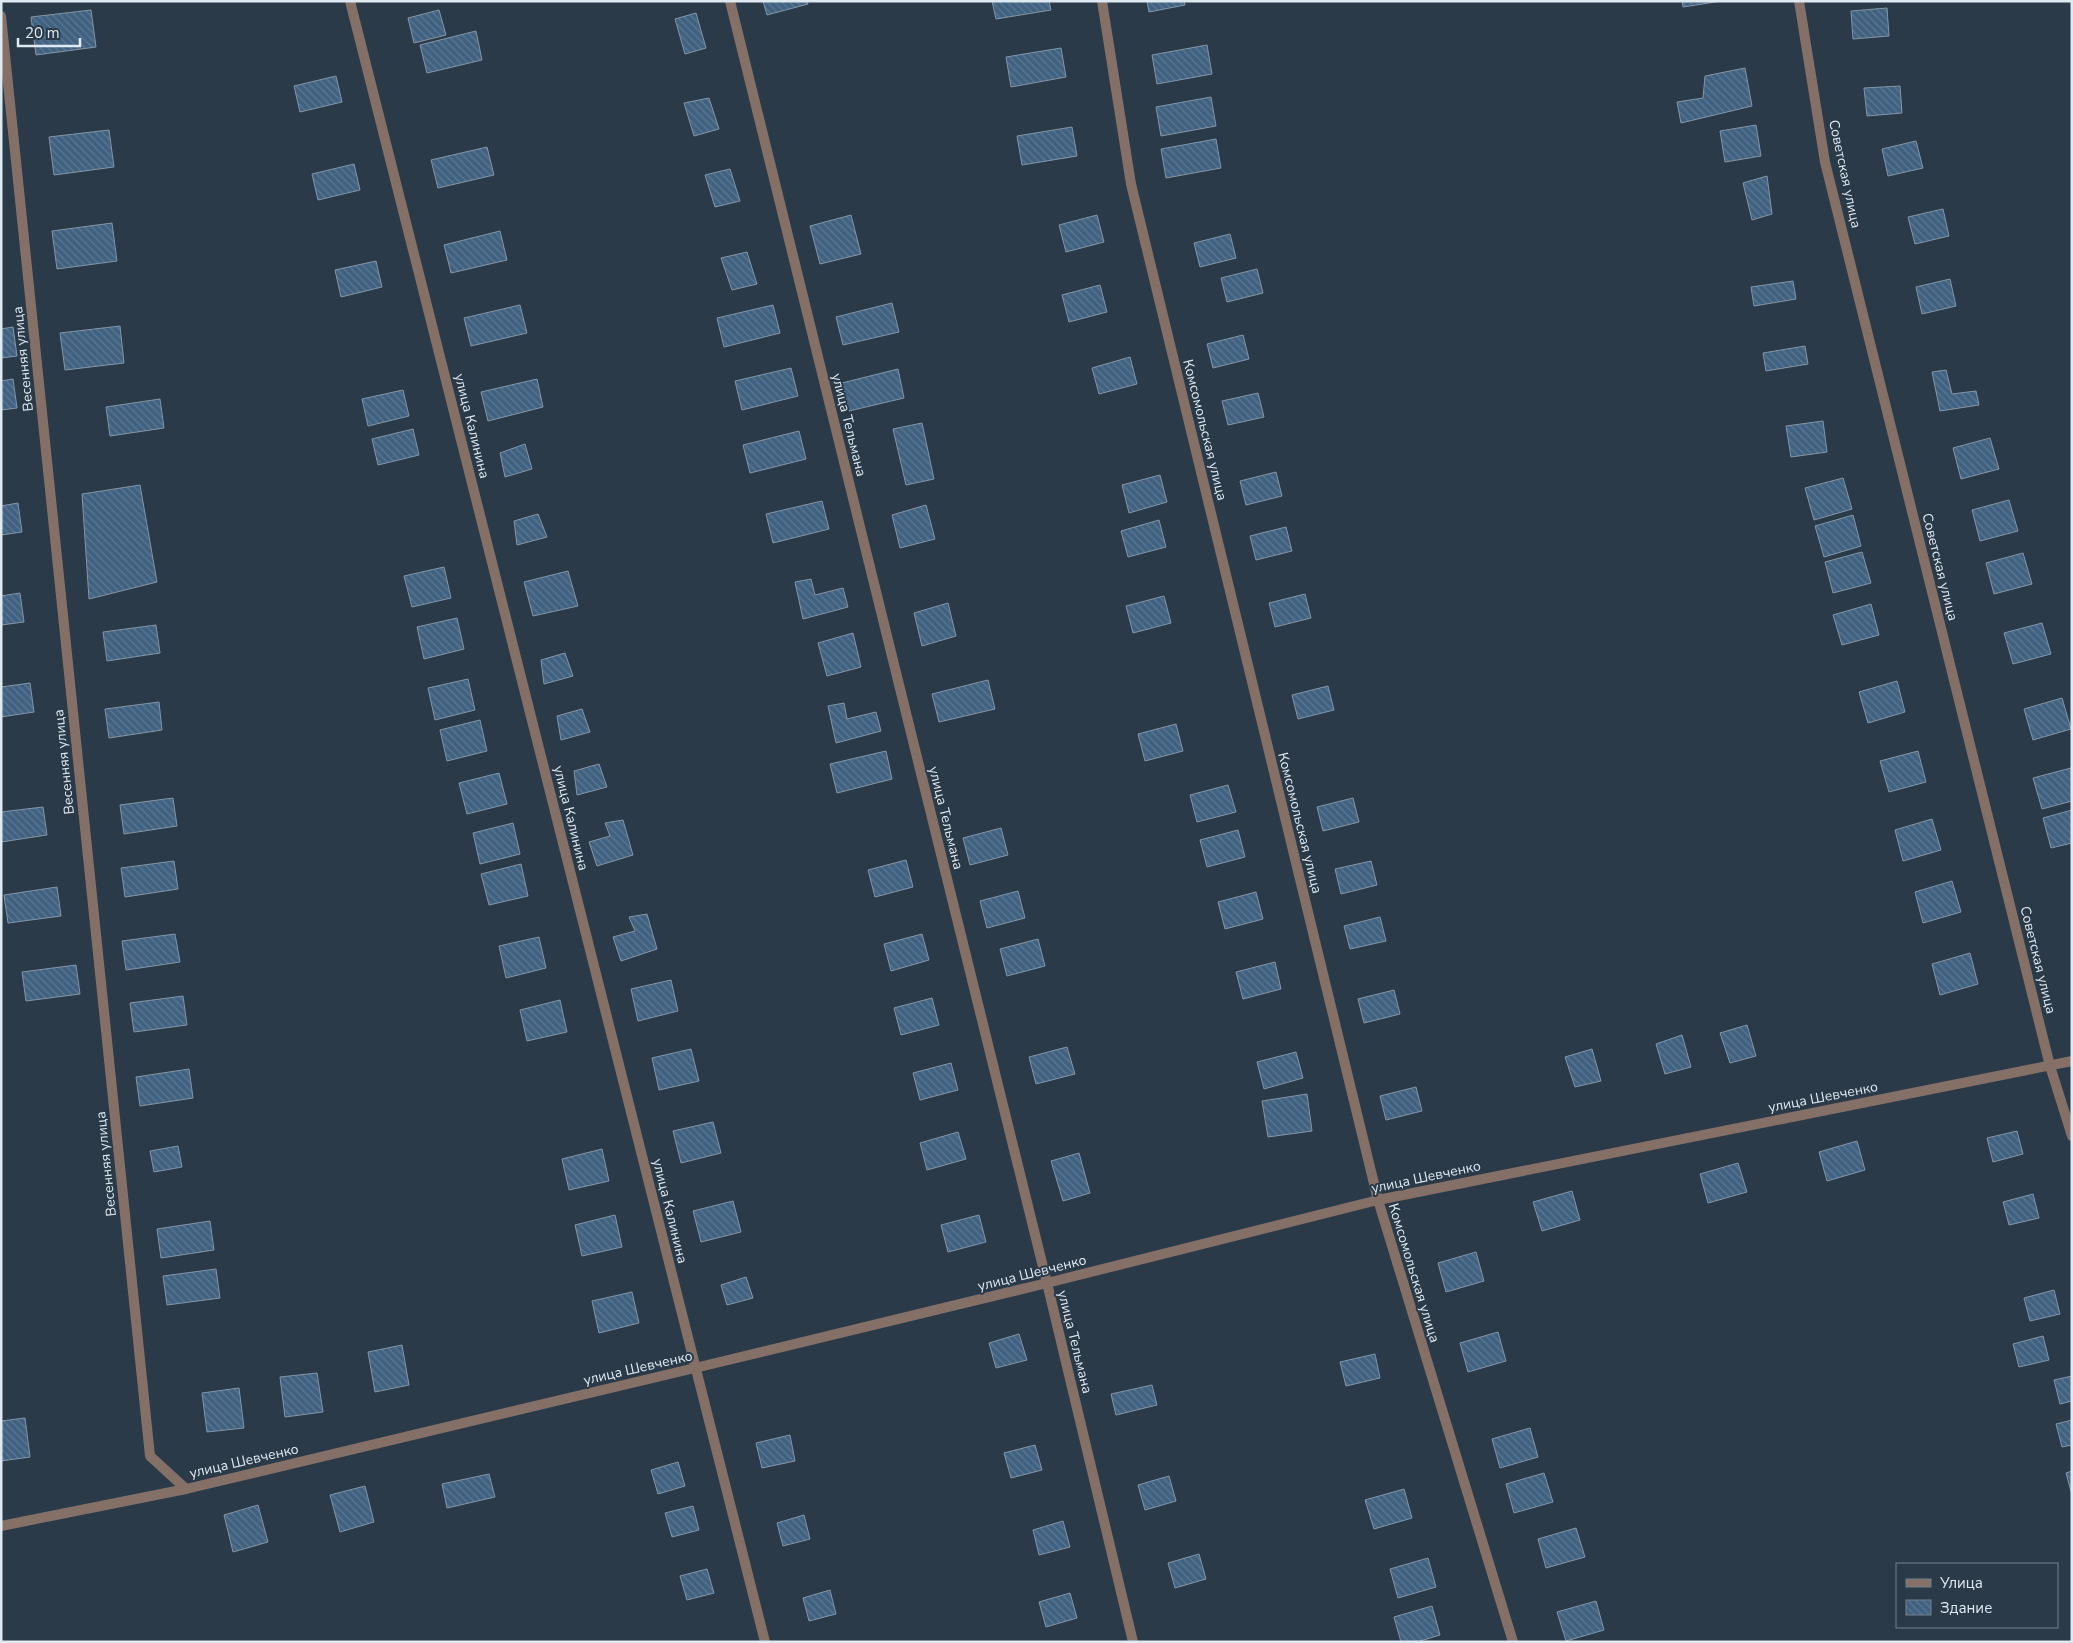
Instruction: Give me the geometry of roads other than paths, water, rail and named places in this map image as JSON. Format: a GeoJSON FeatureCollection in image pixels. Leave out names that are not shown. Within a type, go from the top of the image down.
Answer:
{"type":"FeatureCollection","features":[{"type":"Feature","properties":{"kind":"street","name":"улица Калинина"},"geometry":{"type":"LineString","coordinates":[[350,1],[765,1642]]}},
{"type":"Feature","properties":{"kind":"street","name":"улица Тельмана"},"geometry":{"type":"LineString","coordinates":[[730,1],[1047,1283],[1133,1642]]}},
{"type":"Feature","properties":{"kind":"street","name":"Комсомольская улица"},"geometry":{"type":"LineString","coordinates":[[1102,1],[1131,184],[1378,1200],[1513,1642]]}},
{"type":"Feature","properties":{"kind":"street","name":"Советская улица"},"geometry":{"type":"LineString","coordinates":[[1799,1],[1826,162],[2050,1066],[2072,1136]]}},
{"type":"Feature","properties":{"kind":"street","name":"Весенняя улица"},"geometry":{"type":"LineString","coordinates":[[1,16],[150,1456],[186,1489]]}},
{"type":"Feature","properties":{"kind":"street","name":"улица Шевченко"},"geometry":{"type":"LineString","coordinates":[[1,1526],[186,1489],[1047,1283],[1378,1200],[2072,1061]]}}]}
